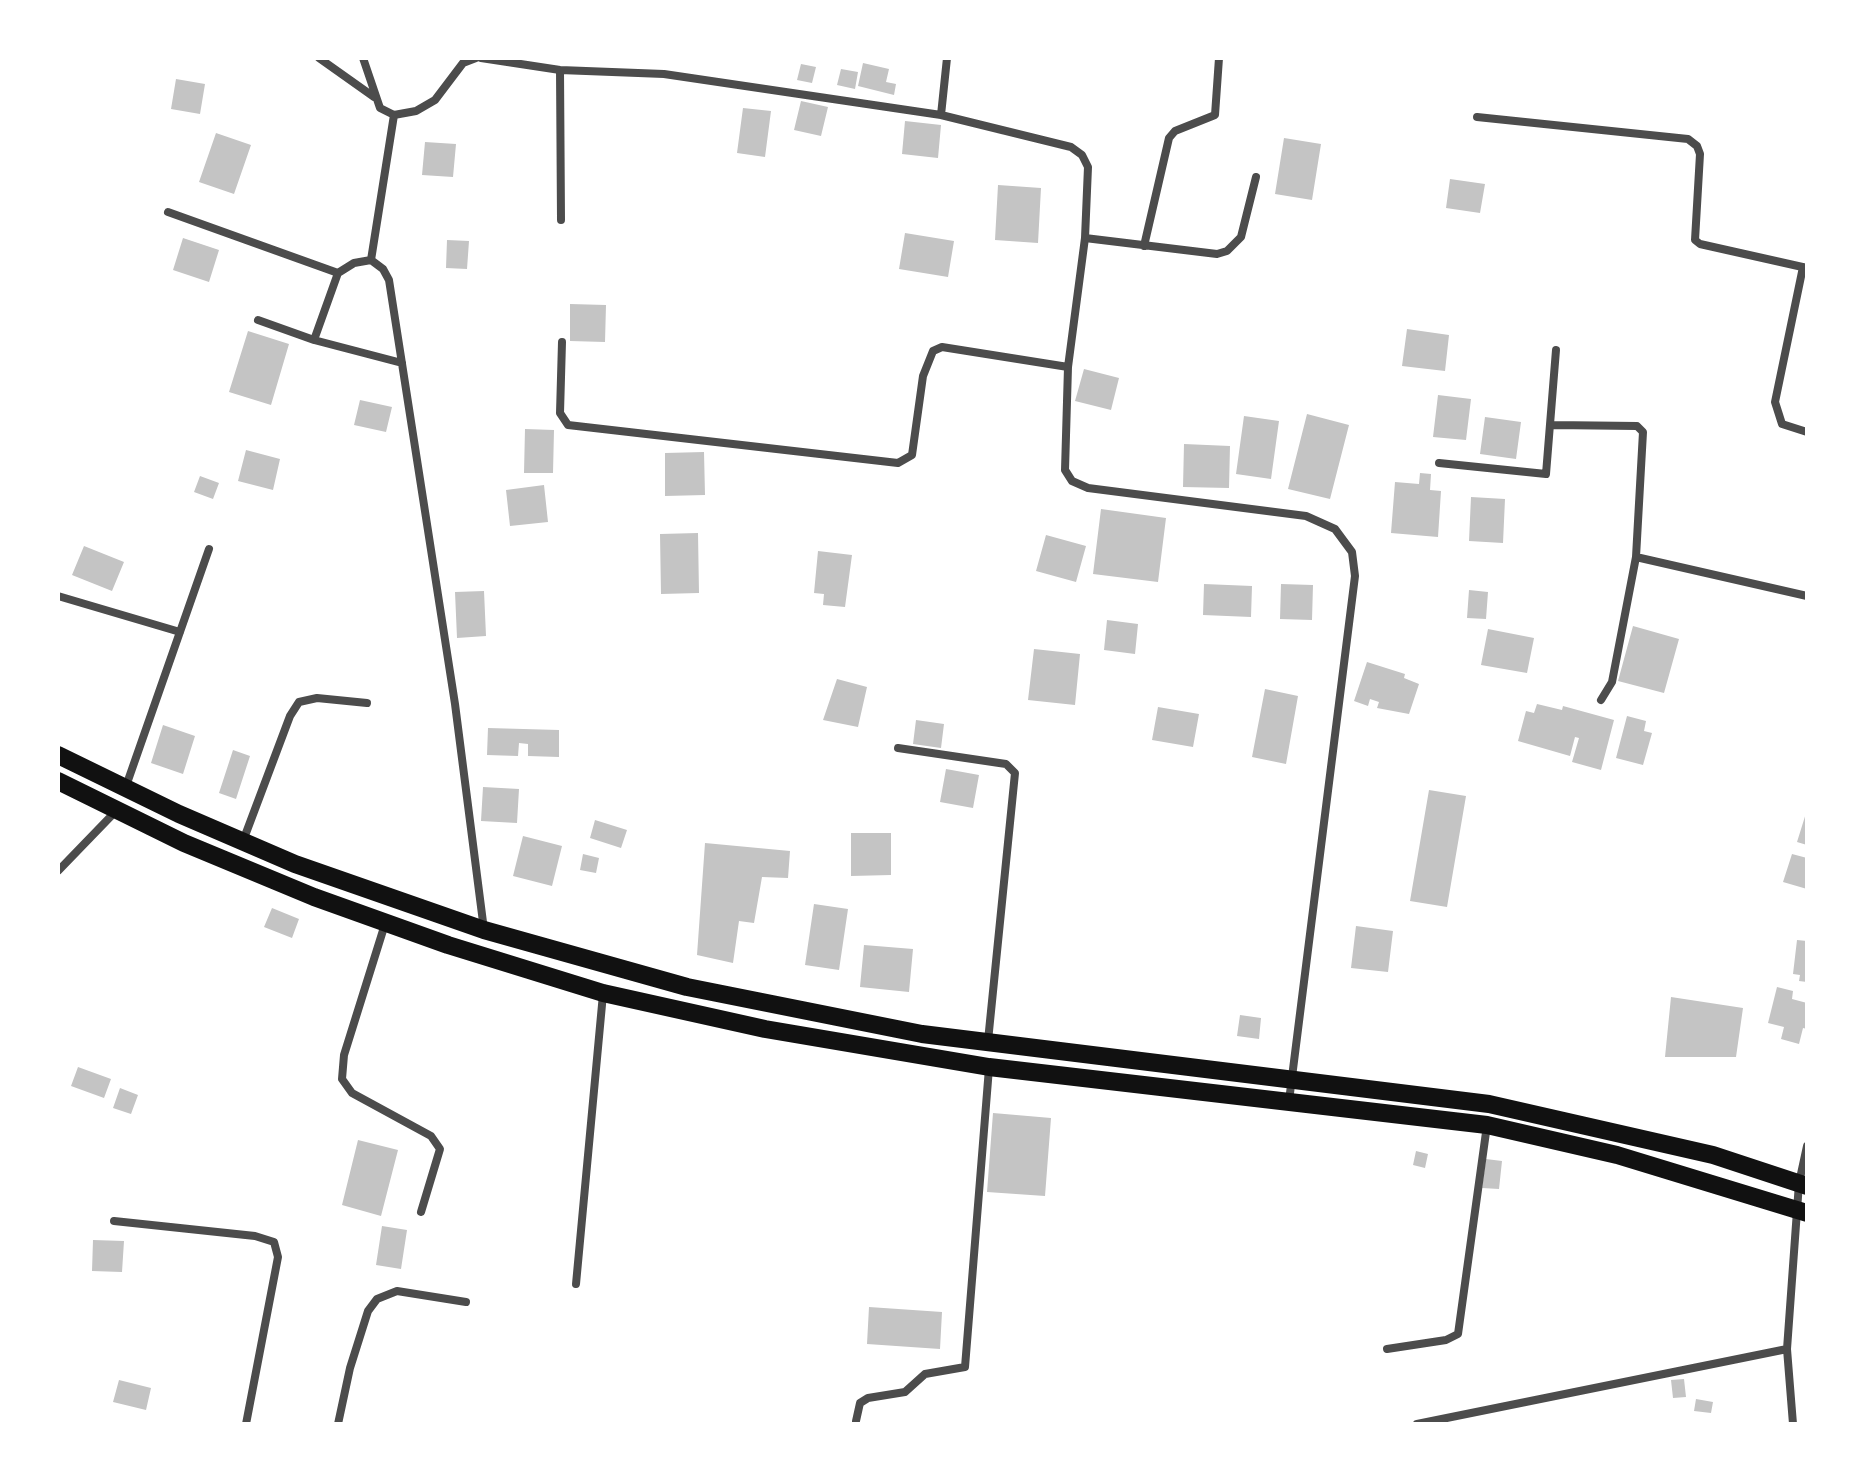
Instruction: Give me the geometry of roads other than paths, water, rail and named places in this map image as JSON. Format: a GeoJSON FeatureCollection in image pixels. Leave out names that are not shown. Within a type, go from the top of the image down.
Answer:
{"type":"FeatureCollection","features":[{"type":"Feature","properties":{"kind":"main road"},"geometry":{"type":"LineString","coordinates":[[58,755],[125,789],[295,864],[484,930],[610,968],[762,1004],[922,1034],[1290,1077],[1489,1104],[1713,1155],[1803,1185]]}},
{"type":"Feature","properties":{"kind":"main road"},"geometry":{"type":"LineString","coordinates":[[58,781],[271,880],[385,924],[603,993],[765,1029],[989,1067],[1487,1125],[1617,1155],[1802,1211]]}},
{"type":"Feature","properties":{"kind":"street"},"geometry":{"type":"LineString","coordinates":[[319,58],[375,98]]}},
{"type":"Feature","properties":{"kind":"street"},"geometry":{"type":"LineString","coordinates":[[363,58],[380,108],[394,115],[416,111],[435,100],[463,63],[478,58],[560,70],[664,74],[941,115],[1071,147],[1082,155],[1088,167],[1085,238],[1068,367],[1065,470],[1072,481],[1088,488],[1306,516],[1335,529],[1352,552],[1355,576],[1289,1103]]}},
{"type":"Feature","properties":{"kind":"street"},"geometry":{"type":"LineString","coordinates":[[941,115],[947,58]]}},
{"type":"Feature","properties":{"kind":"street"},"geometry":{"type":"LineString","coordinates":[[1144,246],[1169,138],[1175,131],[1215,115],[1219,58]]}},
{"type":"Feature","properties":{"kind":"street"},"geometry":{"type":"LineString","coordinates":[[560,70],[561,220]]}},
{"type":"Feature","properties":{"kind":"street"},"geometry":{"type":"LineString","coordinates":[[371,260],[394,115]]}},
{"type":"Feature","properties":{"kind":"street"},"geometry":{"type":"LineString","coordinates":[[1477,117],[1688,139],[1697,146],[1700,154],[1695,240],[1700,244],[1805,268],[1775,402],[1782,424],[1807,432]]}},
{"type":"Feature","properties":{"kind":"street"},"geometry":{"type":"LineString","coordinates":[[1085,238],[1217,254],[1236,246],[1256,177]]}},
{"type":"Feature","properties":{"kind":"street"},"geometry":{"type":"LineString","coordinates":[[168,212],[338,273]]}},
{"type":"Feature","properties":{"kind":"street"},"geometry":{"type":"LineString","coordinates":[[314,340],[338,273],[354,263],[371,260],[383,269],[389,280],[455,704],[484,930]]}},
{"type":"Feature","properties":{"kind":"street"},"geometry":{"type":"LineString","coordinates":[[258,320],[314,340],[402,363]]}},
{"type":"Feature","properties":{"kind":"street"},"geometry":{"type":"LineString","coordinates":[[562,342],[560,413],[568,425],[898,463],[912,455],[923,376],[933,351],[942,347],[1068,367]]}},
{"type":"Feature","properties":{"kind":"street"},"geometry":{"type":"LineString","coordinates":[[1439,463],[1546,474],[1556,350]]}},
{"type":"Feature","properties":{"kind":"street"},"geometry":{"type":"LineString","coordinates":[[1552,425],[1637,426],[1643,432],[1636,557],[1612,682],[1601,700]]}},
{"type":"Feature","properties":{"kind":"street"},"geometry":{"type":"LineString","coordinates":[[125,789],[209,549]]}},
{"type":"Feature","properties":{"kind":"street"},"geometry":{"type":"LineString","coordinates":[[1636,557],[1807,596]]}},
{"type":"Feature","properties":{"kind":"street"},"geometry":{"type":"LineString","coordinates":[[58,596],[180,632]]}},
{"type":"Feature","properties":{"kind":"street"},"geometry":{"type":"LineString","coordinates":[[243,842],[290,716],[299,702],[317,698],[367,703]]}},
{"type":"Feature","properties":{"kind":"street"},"geometry":{"type":"LineString","coordinates":[[898,748],[1006,764],[1015,773],[988,1041]]}},
{"type":"Feature","properties":{"kind":"street"},"geometry":{"type":"LineString","coordinates":[[58,871],[117,811]]}},
{"type":"Feature","properties":{"kind":"street"},"geometry":{"type":"LineString","coordinates":[[385,924],[344,1055],[342,1079],[352,1093],[431,1136],[440,1149],[421,1212]]}},
{"type":"Feature","properties":{"kind":"street"},"geometry":{"type":"LineString","coordinates":[[576,1284],[603,993]]}},
{"type":"Feature","properties":{"kind":"street"},"geometry":{"type":"LineString","coordinates":[[856,1421],[860,1403],[868,1398],[905,1392],[925,1374],[965,1367],[989,1067]]}},
{"type":"Feature","properties":{"kind":"street"},"geometry":{"type":"LineString","coordinates":[[1387,1349],[1446,1340],[1458,1334],[1487,1125]]}},
{"type":"Feature","properties":{"kind":"street"},"geometry":{"type":"LineString","coordinates":[[1793,1424],[1787,1349],[1807,1146]]}},
{"type":"Feature","properties":{"kind":"street"},"geometry":{"type":"LineString","coordinates":[[114,1221],[255,1236],[274,1242],[278,1257],[246,1424]]}},
{"type":"Feature","properties":{"kind":"street"},"geometry":{"type":"LineString","coordinates":[[338,1424],[354,1353],[368,1311],[377,1299],[397,1291],[466,1302]]}},
{"type":"Feature","properties":{"kind":"street"},"geometry":{"type":"LineString","coordinates":[[1417,1424],[1787,1349]]}}]}
